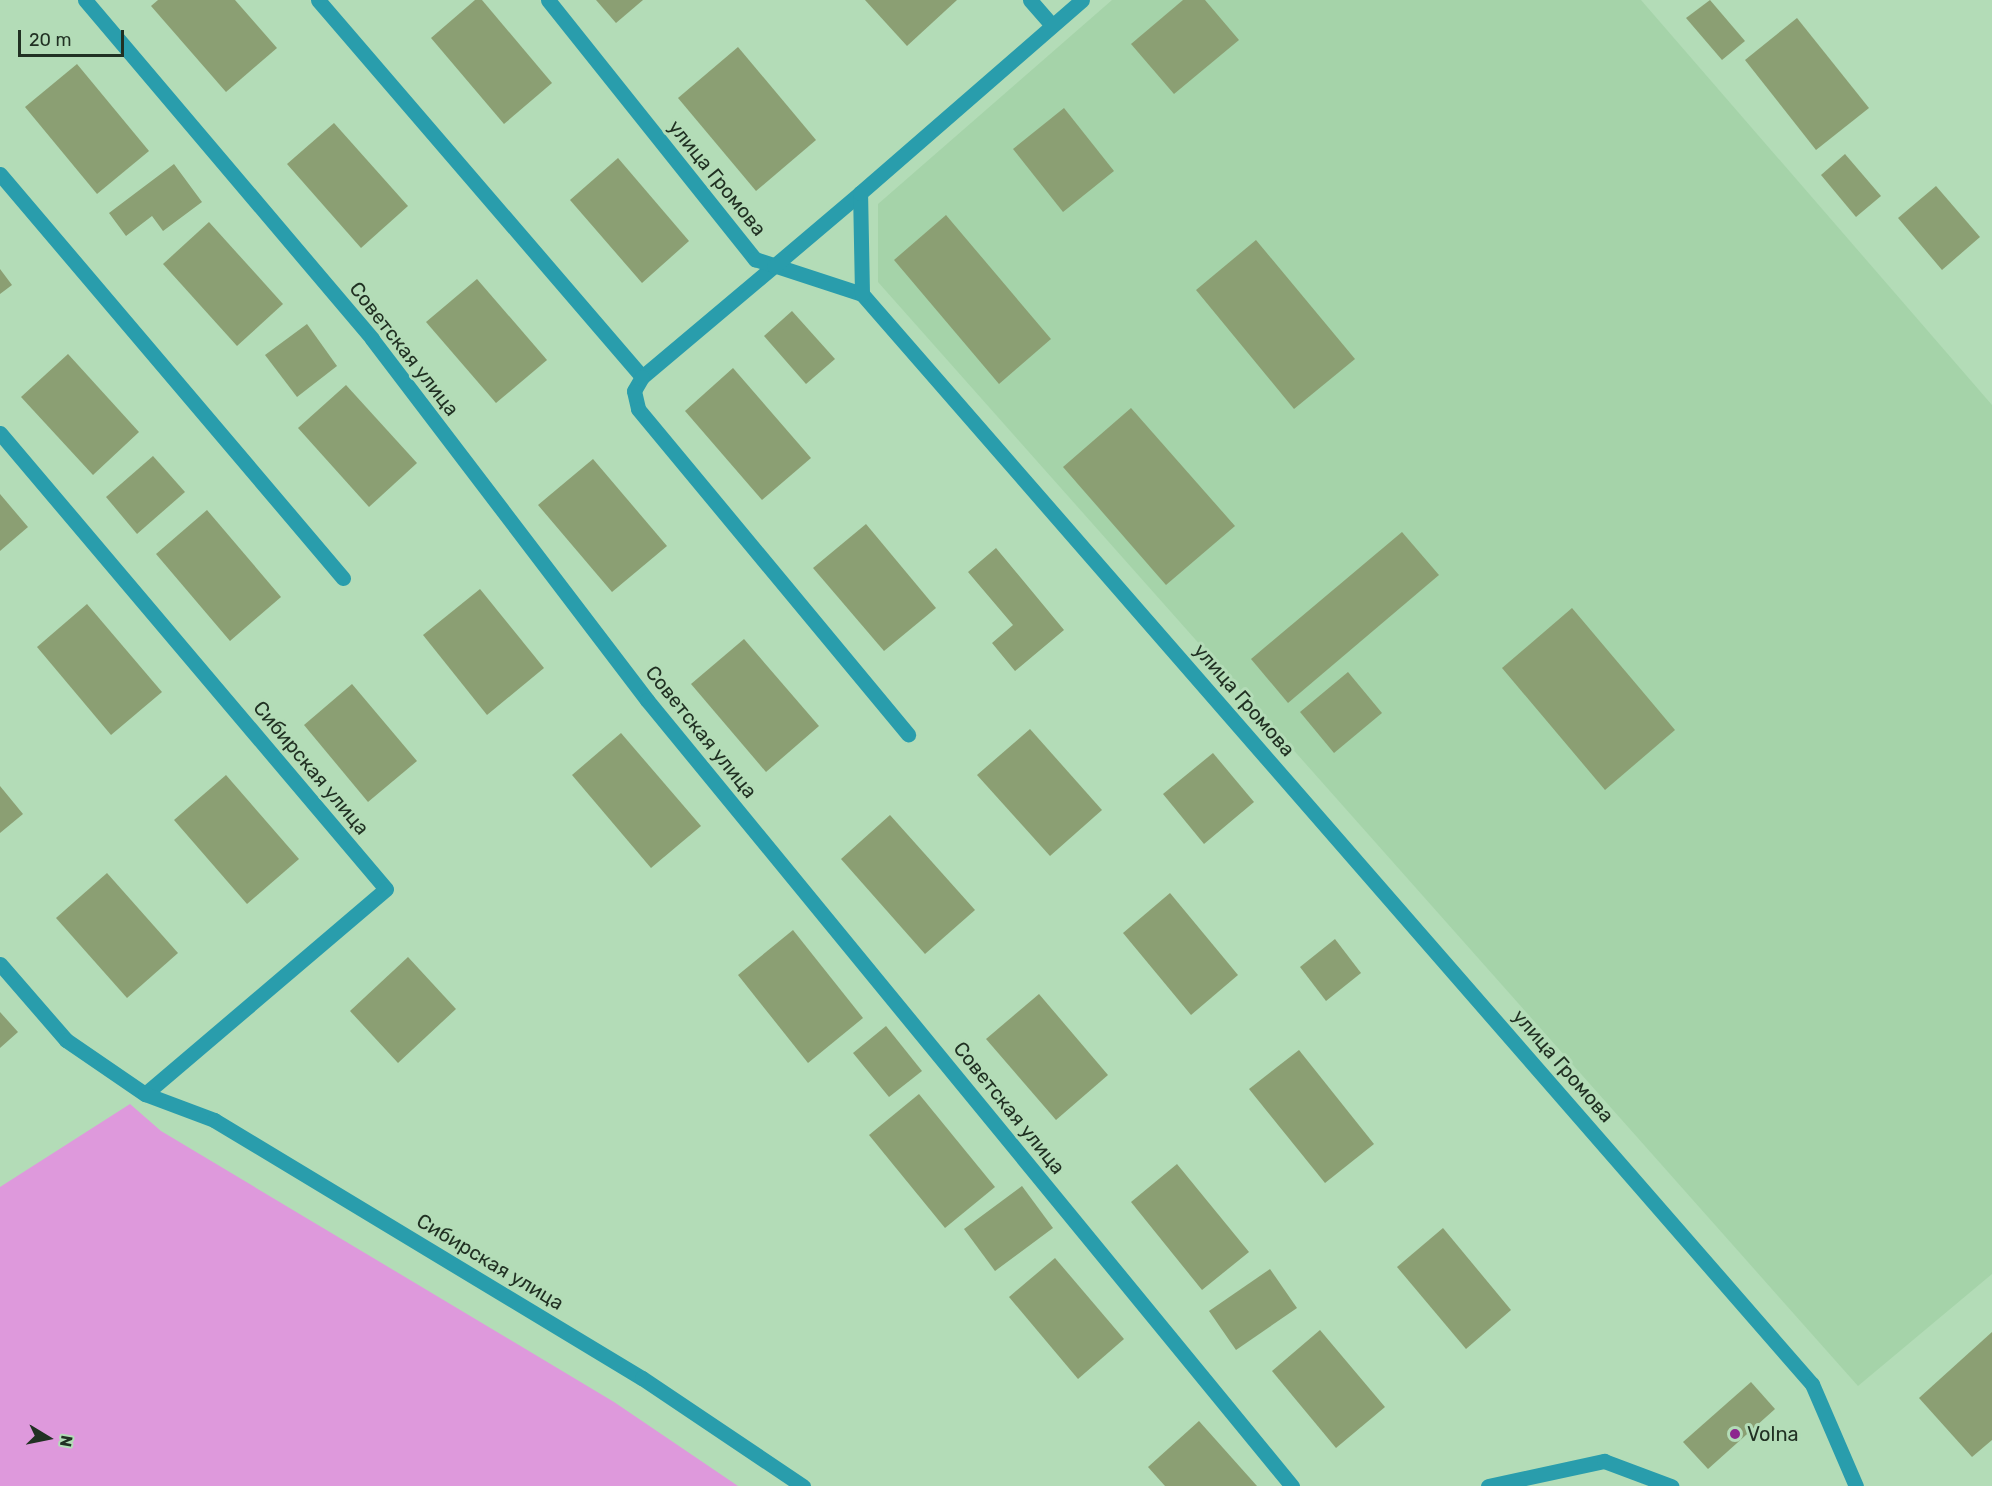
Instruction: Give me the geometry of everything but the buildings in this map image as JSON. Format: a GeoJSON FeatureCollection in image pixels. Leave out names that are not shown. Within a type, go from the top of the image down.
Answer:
{"type":"FeatureCollection","features":[{"type":"Feature","properties":{"kind":"street","name":"Советская улица"},"geometry":{"type":"LineString","coordinates":[[85,0],[372,339],[647,700],[1292,1486]]}},
{"type":"Feature","properties":{"kind":"street"},"geometry":{"type":"LineString","coordinates":[[318,0],[642,377]]}},
{"type":"Feature","properties":{"kind":"street","name":"улица Громова"},"geometry":{"type":"LineString","coordinates":[[548,0],[755,259],[862,294],[1812,1384],[1856,1486]]}},
{"type":"Feature","properties":{"kind":"street"},"geometry":{"type":"LineString","coordinates":[[1030,0],[1053,25]]}},
{"type":"Feature","properties":{"kind":"street"},"geometry":{"type":"LineString","coordinates":[[908,734],[638,409],[634,392],[642,377],[860,193],[1082,0]]}},
{"type":"Feature","properties":{"kind":"street"},"geometry":{"type":"LineString","coordinates":[[0,174],[343,578]]}},
{"type":"Feature","properties":{"kind":"street"},"geometry":{"type":"LineString","coordinates":[[860,193],[862,294]]}},
{"type":"Feature","properties":{"kind":"street","name":"Сибирская улица"},"geometry":{"type":"LineString","coordinates":[[0,434],[386,889],[145,1094]]}},
{"type":"Feature","properties":{"kind":"street","name":"Сибирская улица"},"geometry":{"type":"LineString","coordinates":[[0,964],[66,1040],[145,1094],[214,1120],[642,1378],[803,1486]]}},
{"type":"Feature","properties":{"kind":"street"},"geometry":{"type":"LineString","coordinates":[[1488,1486],[1604,1461],[1671,1486]]}},
{"type":"Feature","properties":{"kind":"shaded area"},"geometry":{"type":"Polygon","coordinates":[[[1112,0],[1641,0],[1992,405],[1992,1274],[1858,1386],[878,282],[878,204],[1112,0]]]}},
{"type":"Feature","properties":{"kind":"shaded area"},"geometry":{"type":"Polygon","coordinates":[[[130,1104],[161,1131],[614,1402],[738,1486],[0,1486],[0,1187],[130,1104]]]}},
{"type":"Feature","properties":{"kind":"place","name":"Volna"},"geometry":{"type":"Point","coordinates":[1735,1434]}}]}
